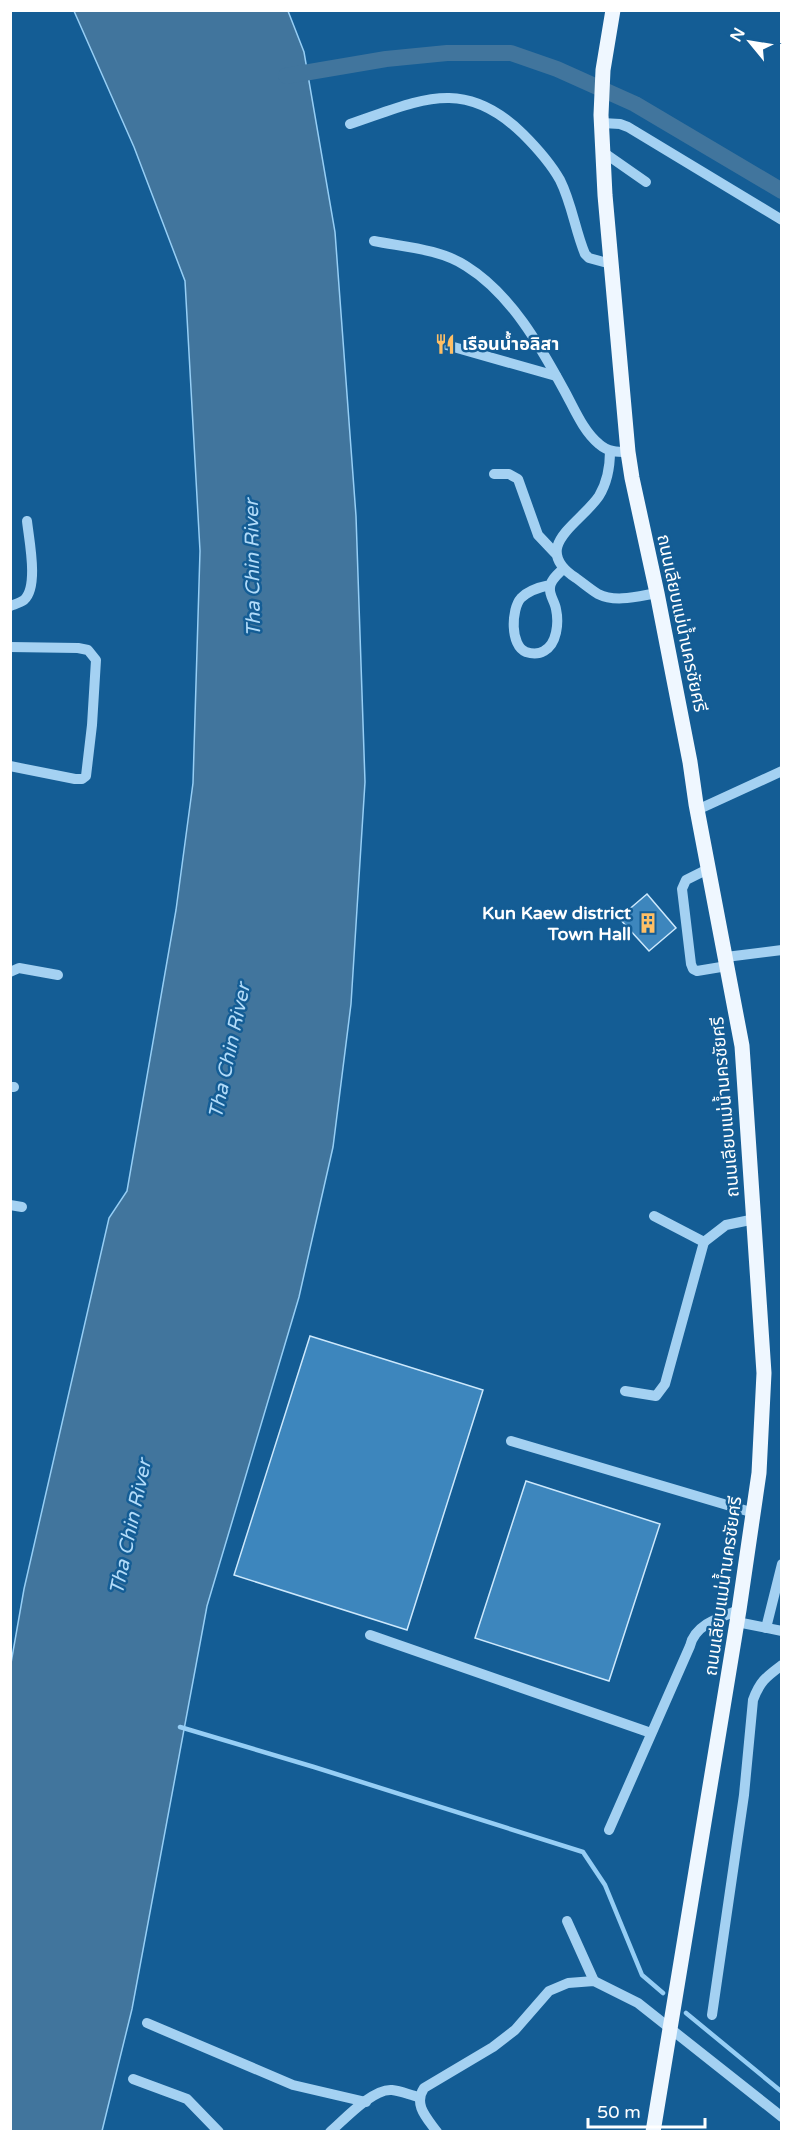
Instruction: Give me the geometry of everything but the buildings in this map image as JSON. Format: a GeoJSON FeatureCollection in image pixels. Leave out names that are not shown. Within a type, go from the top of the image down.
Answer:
{"type":"FeatureCollection","features":[{"type":"Feature","properties":{"kind":"main road","name":"ถนนเลียบแม่น้ำนครชัยศรี"},"geometry":{"type":"LineString","coordinates":[[613,10],[603,70],[603,152],[628,452],[690,762],[742,1046],[764,1373],[759,1473],[754,1513],[653,2132]]}},
{"type":"Feature","properties":{"kind":"street"},"geometry":{"type":"LineString","coordinates":[[350,124],[414,103],[443,98],[460,98],[482,104],[507,118],[533,144],[559,179],[571,205],[585,254],[589,258],[611,264]]}},
{"type":"Feature","properties":{"kind":"street"},"geometry":{"type":"LineString","coordinates":[[602,119],[628,127],[782,220]]}},
{"type":"Feature","properties":{"kind":"street"},"geometry":{"type":"LineString","coordinates":[[603,152],[646,182]]}},
{"type":"Feature","properties":{"kind":"street"},"geometry":{"type":"LineString","coordinates":[[374,241],[454,258],[468,267],[496,291],[539,345],[587,431],[598,444],[610,452],[628,452]]}},
{"type":"Feature","properties":{"kind":"street"},"geometry":{"type":"LineString","coordinates":[[443,344],[556,376]]}},
{"type":"Feature","properties":{"kind":"street"},"geometry":{"type":"LineString","coordinates":[[555,553],[566,529],[599,495],[610,465],[610,452]]}},
{"type":"Feature","properties":{"kind":"street"},"geometry":{"type":"LineString","coordinates":[[494,474],[509,474],[518,479],[538,535],[555,553],[563,569],[599,594],[614,599],[657,593]]}},
{"type":"Feature","properties":{"kind":"street"},"geometry":{"type":"LineString","coordinates":[[10,606],[24,600],[31,590],[33,576],[27,521]]}},
{"type":"Feature","properties":{"kind":"street"},"geometry":{"type":"LineString","coordinates":[[550,585],[528,593],[516,606],[514,620],[516,638],[519,648],[527,653],[539,653],[549,648],[555,638],[556,608],[550,594],[550,585],[563,569]]}},
{"type":"Feature","properties":{"kind":"street"},"geometry":{"type":"LineString","coordinates":[[10,647],[78,648],[88,650],[96,660],[86,776],[82,779],[75,779],[10,765]]}},
{"type":"Feature","properties":{"kind":"street"},"geometry":{"type":"LineString","coordinates":[[698,810],[782,771]]}},
{"type":"Feature","properties":{"kind":"street"},"geometry":{"type":"LineString","coordinates":[[710,868],[686,880],[682,889],[693,969],[696,971],[782,950]]}},
{"type":"Feature","properties":{"kind":"street"},"geometry":{"type":"LineString","coordinates":[[10,972],[19,968],[58,975]]}},
{"type":"Feature","properties":{"kind":"street"},"geometry":{"type":"LineString","coordinates":[[10,1205],[22,1207]]}},
{"type":"Feature","properties":{"kind":"street"},"geometry":{"type":"LineString","coordinates":[[654,1216],[704,1242]]}},
{"type":"Feature","properties":{"kind":"street"},"geometry":{"type":"LineString","coordinates":[[625,1391],[656,1396],[665,1384],[704,1242],[726,1225],[755,1219]]}},
{"type":"Feature","properties":{"kind":"street"},"geometry":{"type":"LineString","coordinates":[[511,1441],[754,1513]]}},
{"type":"Feature","properties":{"kind":"street"},"geometry":{"type":"LineString","coordinates":[[766,1628],[782,1564]]}},
{"type":"Feature","properties":{"kind":"street"},"geometry":{"type":"LineString","coordinates":[[609,1830],[692,1637],[713,1620],[738,1616],[766,1628],[782,1631]]}},
{"type":"Feature","properties":{"kind":"street"},"geometry":{"type":"LineString","coordinates":[[370,1635],[651,1733]]}},
{"type":"Feature","properties":{"kind":"street"},"geometry":{"type":"LineString","coordinates":[[712,2015],[744,1795],[753,1700],[764,1678],[782,1665]]}},
{"type":"Feature","properties":{"kind":"street"},"geometry":{"type":"LineString","coordinates":[[567,1921],[594,1981]]}},
{"type":"Feature","properties":{"kind":"street"},"geometry":{"type":"LineString","coordinates":[[437,2132],[421,2109],[419,2097],[429,2085],[493,2047],[515,2031],[549,1990],[568,1983],[594,1981],[638,2003],[782,2117]]}},
{"type":"Feature","properties":{"kind":"street"},"geometry":{"type":"LineString","coordinates":[[147,2023],[292,2085],[366,2102]]}},
{"type":"Feature","properties":{"kind":"street"},"geometry":{"type":"LineString","coordinates":[[133,2079],[187,2099],[219,2132]]}},
{"type":"Feature","properties":{"kind":"street"},"geometry":{"type":"LineString","coordinates":[[330,2132],[366,2102],[384,2091],[391,2090],[419,2097]]}},
{"type":"Feature","properties":{"kind":"water","name":"Tha Chin River"},"geometry":{"type":"Polygon","coordinates":[[[74,11],[288,11],[304,52],[335,232],[356,516],[365,782],[351,1004],[333,1147],[299,1297],[207,1606],[132,2009],[102,2131],[11,2132],[11,1663],[24,1589],[109,1218],[127,1191],[176,910],[193,783],[200,551],[185,281],[134,147],[74,11]]]}},
{"type":"Feature","properties":{"kind":"waterway"},"geometry":{"type":"LineString","coordinates":[[286,76],[386,59],[447,53],[511,53],[557,69],[635,104],[782,191]]}},
{"type":"Feature","properties":{"kind":"waterway"},"geometry":{"type":"LineString","coordinates":[[180,1727],[583,1852],[605,1885],[642,1975],[663,1993]]}},
{"type":"Feature","properties":{"kind":"waterway"},"geometry":{"type":"LineString","coordinates":[[686,2013],[782,2092]]}},
{"type":"Feature","properties":{"kind":"place","name":"เรือนน้ำอลิสา"},"geometry":{"type":"Point","coordinates":[445,344]}},
{"type":"Feature","properties":{"kind":"place","name":"Kun Kaew district Town Hall"},"geometry":{"type":"Point","coordinates":[648,923]}}]}
